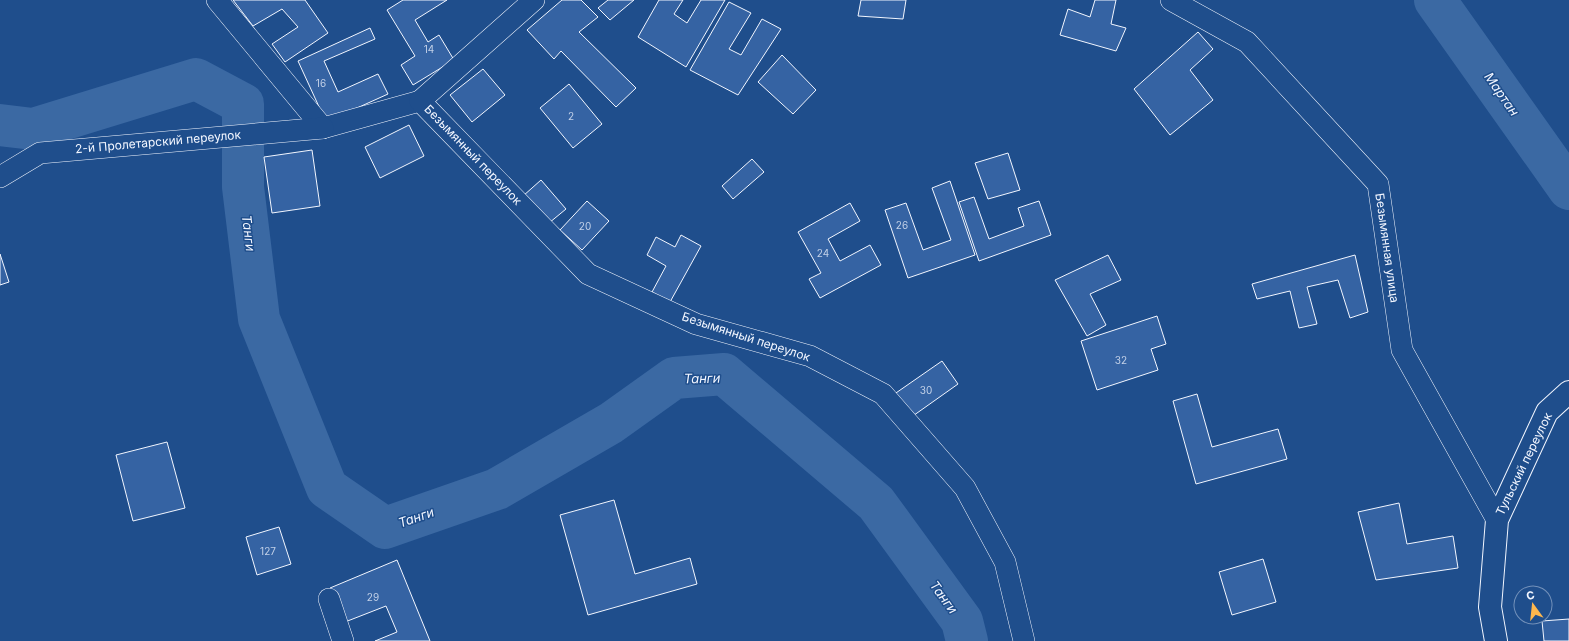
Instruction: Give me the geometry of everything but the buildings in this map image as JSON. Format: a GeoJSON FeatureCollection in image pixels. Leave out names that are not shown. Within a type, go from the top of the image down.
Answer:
{"type":"FeatureCollection","features":[{"type":"Feature","properties":{"kind":"street"},"geometry":{"type":"LineString","coordinates":[[217,0],[322,128]]}},
{"type":"Feature","properties":{"kind":"street"},"geometry":{"type":"LineString","coordinates":[[420,101],[534,0]]}},
{"type":"Feature","properties":{"kind":"street","name":"Безымянная улица"},"geometry":{"type":"LineString","coordinates":[[1171,0],[1247,42],[1378,184],[1402,350],[1497,520]]}},
{"type":"Feature","properties":{"kind":"street","name":"Безымянный переулок"},"geometry":{"type":"LineString","coordinates":[[322,128],[420,101],[588,274],[696,324],[810,356],[882,394],[965,488],[1005,562],[1024,641]]}},
{"type":"Feature","properties":{"kind":"street","name":"2-й Пролетарский переулок"},"geometry":{"type":"LineString","coordinates":[[0,177],[40,152],[322,128]]}},
{"type":"Feature","properties":{"kind":"street","name":"Тульский переулок"},"geometry":{"type":"LineString","coordinates":[[1496,641],[1490,607],[1497,520],[1546,412],[1569,392]]}},
{"type":"Feature","properties":{"kind":"street"},"geometry":{"type":"LineString","coordinates":[[329,599],[343,641]]}},
{"type":"Feature","properties":{"kind":"waterway","name":"Мартан"},"geometry":{"type":"LineString","coordinates":[[1435,0],[1569,189]]}},
{"type":"Feature","properties":{"kind":"waterway","name":"Танги"},"geometry":{"type":"LineString","coordinates":[[0,125],[33,129],[196,79],[243,104],[243,187],[259,319],[327,488],[385,528],[497,489],[611,423],[674,378],[724,374],[876,503],[962,621],[967,641]]}}]}
